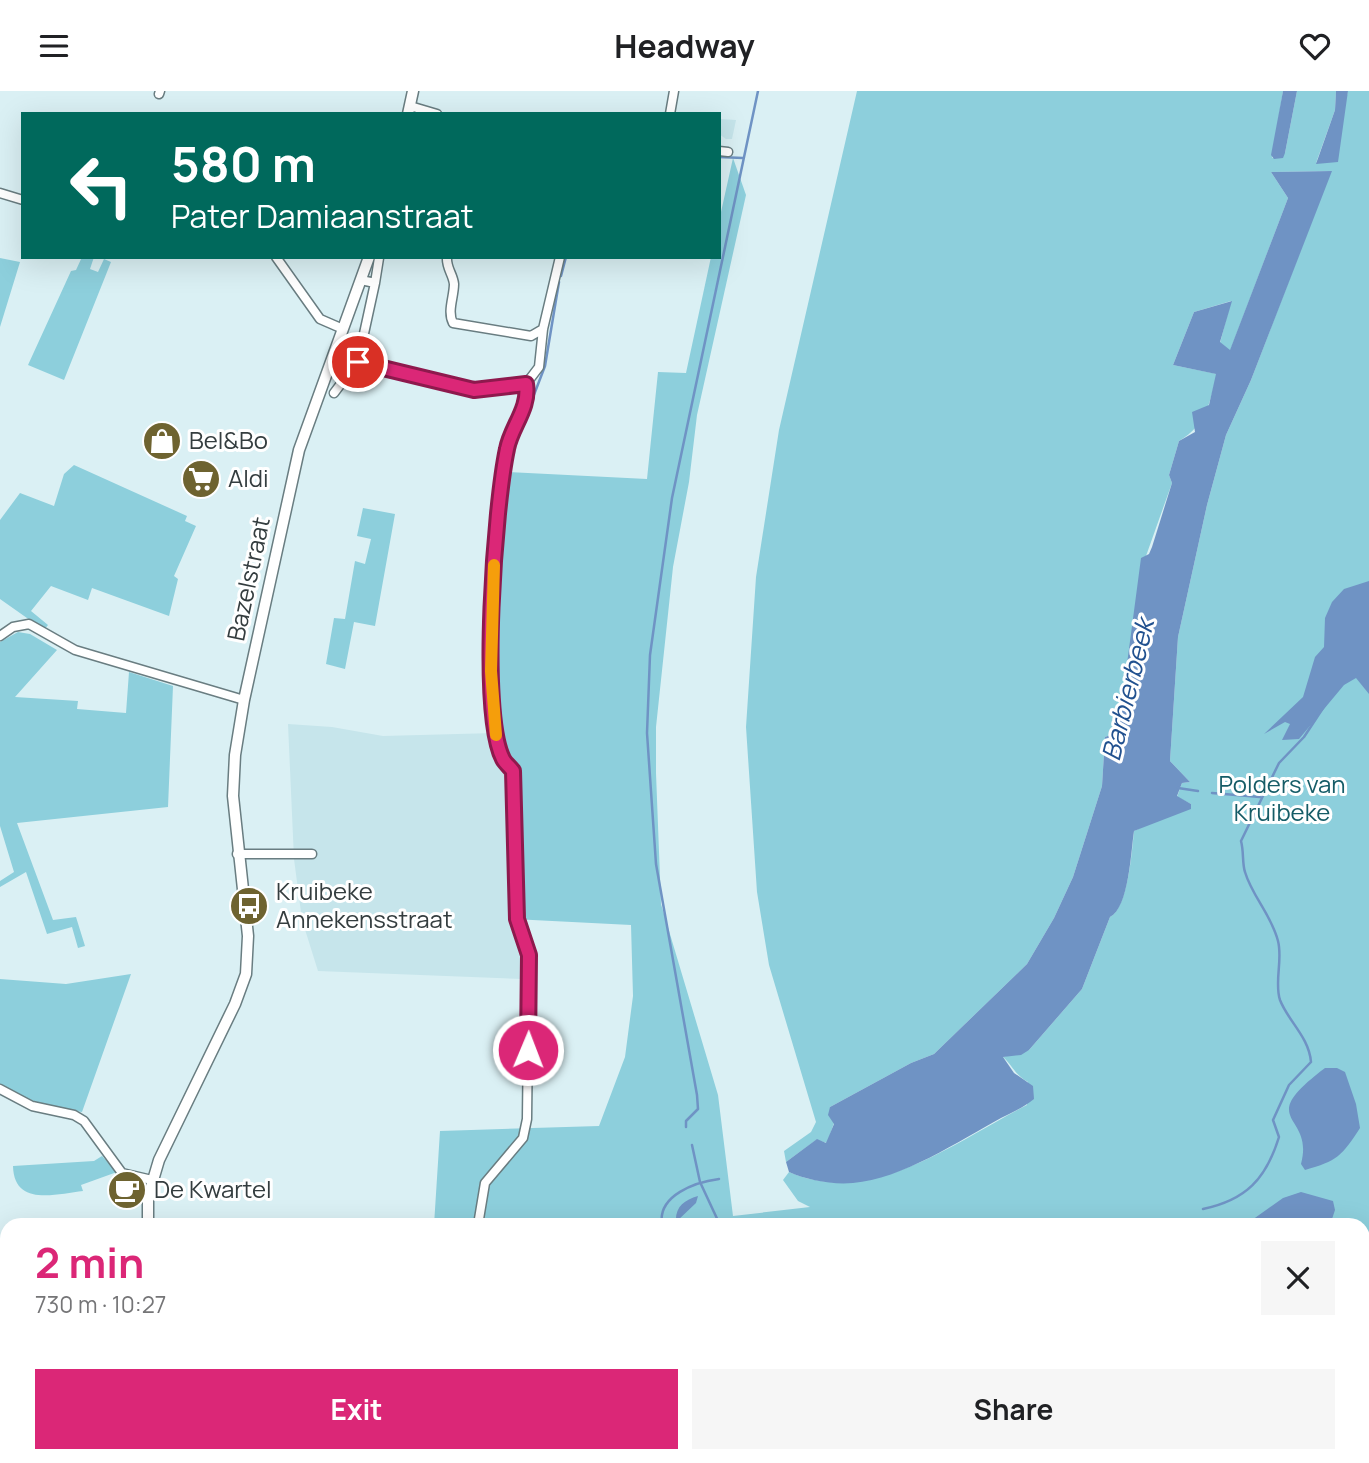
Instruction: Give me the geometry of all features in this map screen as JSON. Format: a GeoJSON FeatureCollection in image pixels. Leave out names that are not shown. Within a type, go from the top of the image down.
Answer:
{"type":"FeatureCollection","features":[{"type":"Feature","properties":{"kind":"main road"},"geometry":{"type":"LineString","coordinates":[[409,110],[413,91]]}},
{"type":"Feature","properties":{"kind":"main road","name":"Bazelstraat"},"geometry":{"type":"LineString","coordinates":[[149,1218],[152,1180],[241,992],[246,974],[248,936],[237,854],[233,796],[235,755],[244,700],[299,450],[368,259]]}},
{"type":"Feature","properties":{"kind":"street"},"geometry":{"type":"LineString","coordinates":[[670,112],[674,91]]}},
{"type":"Feature","properties":{"kind":"street"},"geometry":{"type":"LineString","coordinates":[[0,193],[21,199]]}},
{"type":"Feature","properties":{"kind":"street"},"geometry":{"type":"LineString","coordinates":[[277,259],[320,319],[343,329]]}},
{"type":"Feature","properties":{"kind":"street"},"geometry":{"type":"LineString","coordinates":[[334,393],[358,362],[379,259]]}},
{"type":"Feature","properties":{"kind":"street"},"geometry":{"type":"LineString","coordinates":[[447,259],[447,269],[453,282],[450,315],[453,323],[531,336],[543,330]]}},
{"type":"Feature","properties":{"kind":"street"},"geometry":{"type":"LineString","coordinates":[[479,1218],[485,1183],[523,1138],[527,1119],[529,955],[517,919],[513,771],[503,759],[496,733],[491,671],[493,572],[510,435],[527,398],[526,384],[539,367],[543,330],[560,259]]}},
{"type":"Feature","properties":{"kind":"street"},"geometry":{"type":"LineString","coordinates":[[361,280],[375,283]]}},
{"type":"Feature","properties":{"kind":"street"},"geometry":{"type":"LineString","coordinates":[[358,362],[474,390],[526,384]]}},
{"type":"Feature","properties":{"kind":"street"},"geometry":{"type":"LineString","coordinates":[[0,636],[13,627],[29,624],[75,650],[244,700]]}},
{"type":"Feature","properties":{"kind":"street"},"geometry":{"type":"LineString","coordinates":[[237,854],[312,854]]}},
{"type":"Feature","properties":{"kind":"street"},"geometry":{"type":"LineString","coordinates":[[0,1089],[32,1106],[74,1115],[84,1121],[122,1173],[152,1180]]}},
{"type":"Feature","properties":{"kind":"shaded area"},"geometry":{"type":"Polygon","coordinates":[[[721,119],[736,120],[732,139],[721,135],[721,119]]]}},
{"type":"Feature","properties":{"kind":"shaded area"},"geometry":{"type":"Polygon","coordinates":[[[288,724],[332,727],[383,736],[495,733],[511,772],[513,919],[526,919],[527,952],[521,953],[522,979],[318,971],[302,920],[294,859],[288,724]]]}},
{"type":"Feature","properties":{"kind":"green space","name":"Polders van Kruibeke"},"geometry":{"type":"Polygon","coordinates":[[[857,91],[1283,91],[1272,158],[1285,153],[1297,91],[1336,91],[1335,110],[1316,163],[1343,113],[1348,91],[1369,91],[1369,1218],[434,1218],[440,1131],[599,1126],[625,1057],[633,996],[631,925],[513,919],[511,772],[496,733],[489,589],[506,472],[647,479],[658,372],[686,373],[711,259],[721,259],[721,212],[733,158],[746,195],[697,415],[689,482],[673,567],[656,727],[656,773],[661,904],[718,1095],[733,1216],[810,1207],[798,1201],[783,1180],[789,1172],[820,1181],[851,1182],[882,1176],[942,1152],[1027,1105],[1028,1082],[1003,1057],[1029,1050],[1082,989],[1110,917],[1116,911],[1125,891],[1134,831],[1191,804],[1177,797],[1182,783],[1190,782],[1170,761],[1178,637],[1207,505],[1226,435],[1251,380],[1331,171],[1271,172],[1288,198],[1230,351],[1220,343],[1231,301],[1194,312],[1173,365],[1217,374],[1209,404],[1201,420],[1196,428],[1179,441],[1169,475],[1172,483],[1146,556],[1118,732],[1105,737],[1102,786],[1073,877],[1054,918],[1027,964],[934,1054],[911,1063],[830,1107],[834,1123],[827,1143],[816,1140],[786,1162],[784,1151],[811,1132],[816,1122],[769,965],[757,892],[746,727],[756,577],[779,430],[857,91]]]}},
{"type":"Feature","properties":{"kind":"green space"},"geometry":{"type":"Polygon","coordinates":[[[0,258],[20,262],[0,327],[0,258]]]}},
{"type":"Feature","properties":{"kind":"green space"},"geometry":{"type":"Polygon","coordinates":[[[81,259],[93,259],[90,269],[98,272],[104,259],[111,262],[64,380],[28,365],[71,271],[76,270],[81,259]]]}},
{"type":"Feature","properties":{"kind":"green space"},"geometry":{"type":"Polygon","coordinates":[[[74,465],[187,516],[185,521],[196,526],[174,576],[178,579],[169,616],[92,588],[88,600],[51,586],[31,611],[48,625],[44,630],[0,599],[0,520],[20,493],[54,506],[64,474],[74,465]]]}},
{"type":"Feature","properties":{"kind":"green space"},"geometry":{"type":"Polygon","coordinates":[[[363,508],[395,514],[375,626],[354,622],[345,669],[326,664],[334,618],[345,619],[355,561],[365,564],[371,539],[357,536],[363,508]]]}},
{"type":"Feature","properties":{"kind":"green space"},"geometry":{"type":"Polygon","coordinates":[[[18,632],[30,634],[57,650],[15,697],[78,701],[77,709],[126,713],[129,672],[173,686],[168,807],[17,823],[53,920],[76,917],[85,946],[78,948],[72,927],[47,934],[26,872],[0,887],[0,881],[14,872],[0,826],[0,642],[18,632]]]}},
{"type":"Feature","properties":{"kind":"green space"},"geometry":{"type":"Polygon","coordinates":[[[131,974],[82,1112],[44,1106],[0,1085],[0,979],[66,984],[131,974]]]}},
{"type":"Feature","properties":{"kind":"green space"},"geometry":{"type":"Polygon","coordinates":[[[102,1156],[117,1172],[81,1185],[83,1191],[38,1195],[28,1193],[15,1179],[13,1166],[94,1161],[102,1156]]]}},
{"type":"Feature","properties":{"kind":"water"},"geometry":{"type":"Polygon","coordinates":[[[1283,91],[1297,91],[1285,153],[1283,158],[1274,159],[1271,155],[1283,91]]]}},
{"type":"Feature","properties":{"kind":"water"},"geometry":{"type":"Polygon","coordinates":[[[1336,91],[1348,91],[1338,162],[1316,164],[1335,110],[1336,91]]]}},
{"type":"Feature","properties":{"kind":"water"},"geometry":{"type":"Polygon","coordinates":[[[1332,171],[1251,380],[1226,435],[1207,505],[1178,637],[1170,761],[1190,782],[1182,783],[1177,796],[1191,804],[1191,809],[1134,831],[1125,891],[1116,911],[1110,917],[1082,989],[1029,1050],[1021,1055],[1003,1057],[1014,1073],[1033,1086],[1034,1099],[949,1148],[910,1167],[872,1180],[837,1183],[812,1180],[789,1172],[786,1162],[817,1139],[826,1143],[834,1124],[828,1115],[830,1107],[911,1063],[934,1054],[1027,964],[1054,918],[1073,877],[1102,786],[1105,737],[1118,732],[1141,558],[1149,554],[1152,547],[1172,483],[1169,475],[1179,441],[1195,432],[1192,412],[1209,405],[1216,374],[1173,365],[1194,312],[1232,301],[1220,342],[1230,350],[1288,198],[1271,172],[1332,171]]]}},
{"type":"Feature","properties":{"kind":"water"},"geometry":{"type":"Polygon","coordinates":[[[1369,581],[1369,694],[1356,678],[1344,685],[1299,739],[1282,740],[1290,724],[1285,722],[1264,734],[1303,697],[1315,657],[1324,647],[1325,618],[1332,602],[1344,589],[1369,581]]]}},
{"type":"Feature","properties":{"kind":"water"},"geometry":{"type":"Polygon","coordinates":[[[1325,1068],[1337,1068],[1345,1072],[1356,1104],[1360,1128],[1338,1156],[1325,1164],[1305,1170],[1301,1164],[1303,1147],[1300,1135],[1289,1109],[1292,1099],[1325,1068]]]}},
{"type":"Feature","properties":{"kind":"water"},"geometry":{"type":"Polygon","coordinates":[[[1301,1192],[1333,1201],[1335,1210],[1332,1218],[1255,1218],[1283,1198],[1301,1192]]]}},
{"type":"Feature","properties":{"kind":"water"},"geometry":{"type":"Polygon","coordinates":[[[698,1196],[696,1203],[680,1218],[676,1218],[681,1205],[698,1196]]]}},
{"type":"Feature","properties":{"kind":"waterway"},"geometry":{"type":"LineString","coordinates":[[686,1127],[686,1121],[698,1109],[697,1095],[656,864],[647,733],[650,655],[672,498],[758,91]]}},
{"type":"Feature","properties":{"kind":"waterway"},"geometry":{"type":"LineString","coordinates":[[721,157],[743,158]]}},
{"type":"Feature","properties":{"kind":"waterway"},"geometry":{"type":"LineString","coordinates":[[561,276],[565,259]]}},
{"type":"Feature","properties":{"kind":"waterway"},"geometry":{"type":"LineString","coordinates":[[532,400],[545,366],[559,282]]}},
{"type":"Feature","properties":{"kind":"waterway"},"geometry":{"type":"LineString","coordinates":[[516,382],[528,375]]}},
{"type":"Feature","properties":{"kind":"waterway","name":"Barbierbeek"},"geometry":{"type":"LineString","coordinates":[[1203,1209],[1231,1200],[1261,1176],[1279,1137],[1273,1120],[1289,1085],[1311,1062],[1306,1045],[1280,1000],[1278,941],[1248,881],[1241,841],[1279,763],[1304,737],[1325,705]]}},
{"type":"Feature","properties":{"kind":"waterway"},"geometry":{"type":"LineString","coordinates":[[1178,788],[1198,791]]}},
{"type":"Feature","properties":{"kind":"waterway"},"geometry":{"type":"LineString","coordinates":[[1212,793],[1260,797]]}},
{"type":"Feature","properties":{"kind":"waterway","name":"Barbierbeek"},"geometry":{"type":"LineString","coordinates":[[692,1145],[700,1182],[717,1218]]}},
{"type":"Feature","properties":{"kind":"waterway","name":"Barbierbeek"},"geometry":{"type":"LineString","coordinates":[[662,1218],[666,1206],[680,1192],[700,1183],[719,1179]]}},
{"type":"Feature","properties":{"kind":"slow traffic"},"geometry":{"type":"LineString","coordinates":[[494,565],[491,671],[496,735]]}},
{"type":"Feature","properties":{"kind":"place","name":"Bel&Bo"},"geometry":{"type":"Point","coordinates":[162,441]}},
{"type":"Feature","properties":{"kind":"place","name":"Aldi"},"geometry":{"type":"Point","coordinates":[201,479]}},
{"type":"Feature","properties":{"kind":"place","name":"Kruibeke Annekensstraat"},"geometry":{"type":"Point","coordinates":[249,906]}},
{"type":"Feature","properties":{"kind":"place","name":"De Kwartel"},"geometry":{"type":"Point","coordinates":[127,1190]}},
{"type":"Feature","properties":{"kind":"route"},"geometry":{"type":"LineString","coordinates":[[358,362],[474,390],[493,390],[526,384],[527,398],[510,435],[505,462],[493,572],[491,671],[496,733],[503,759],[513,771],[517,919],[529,955],[528,1050]]}}]}
